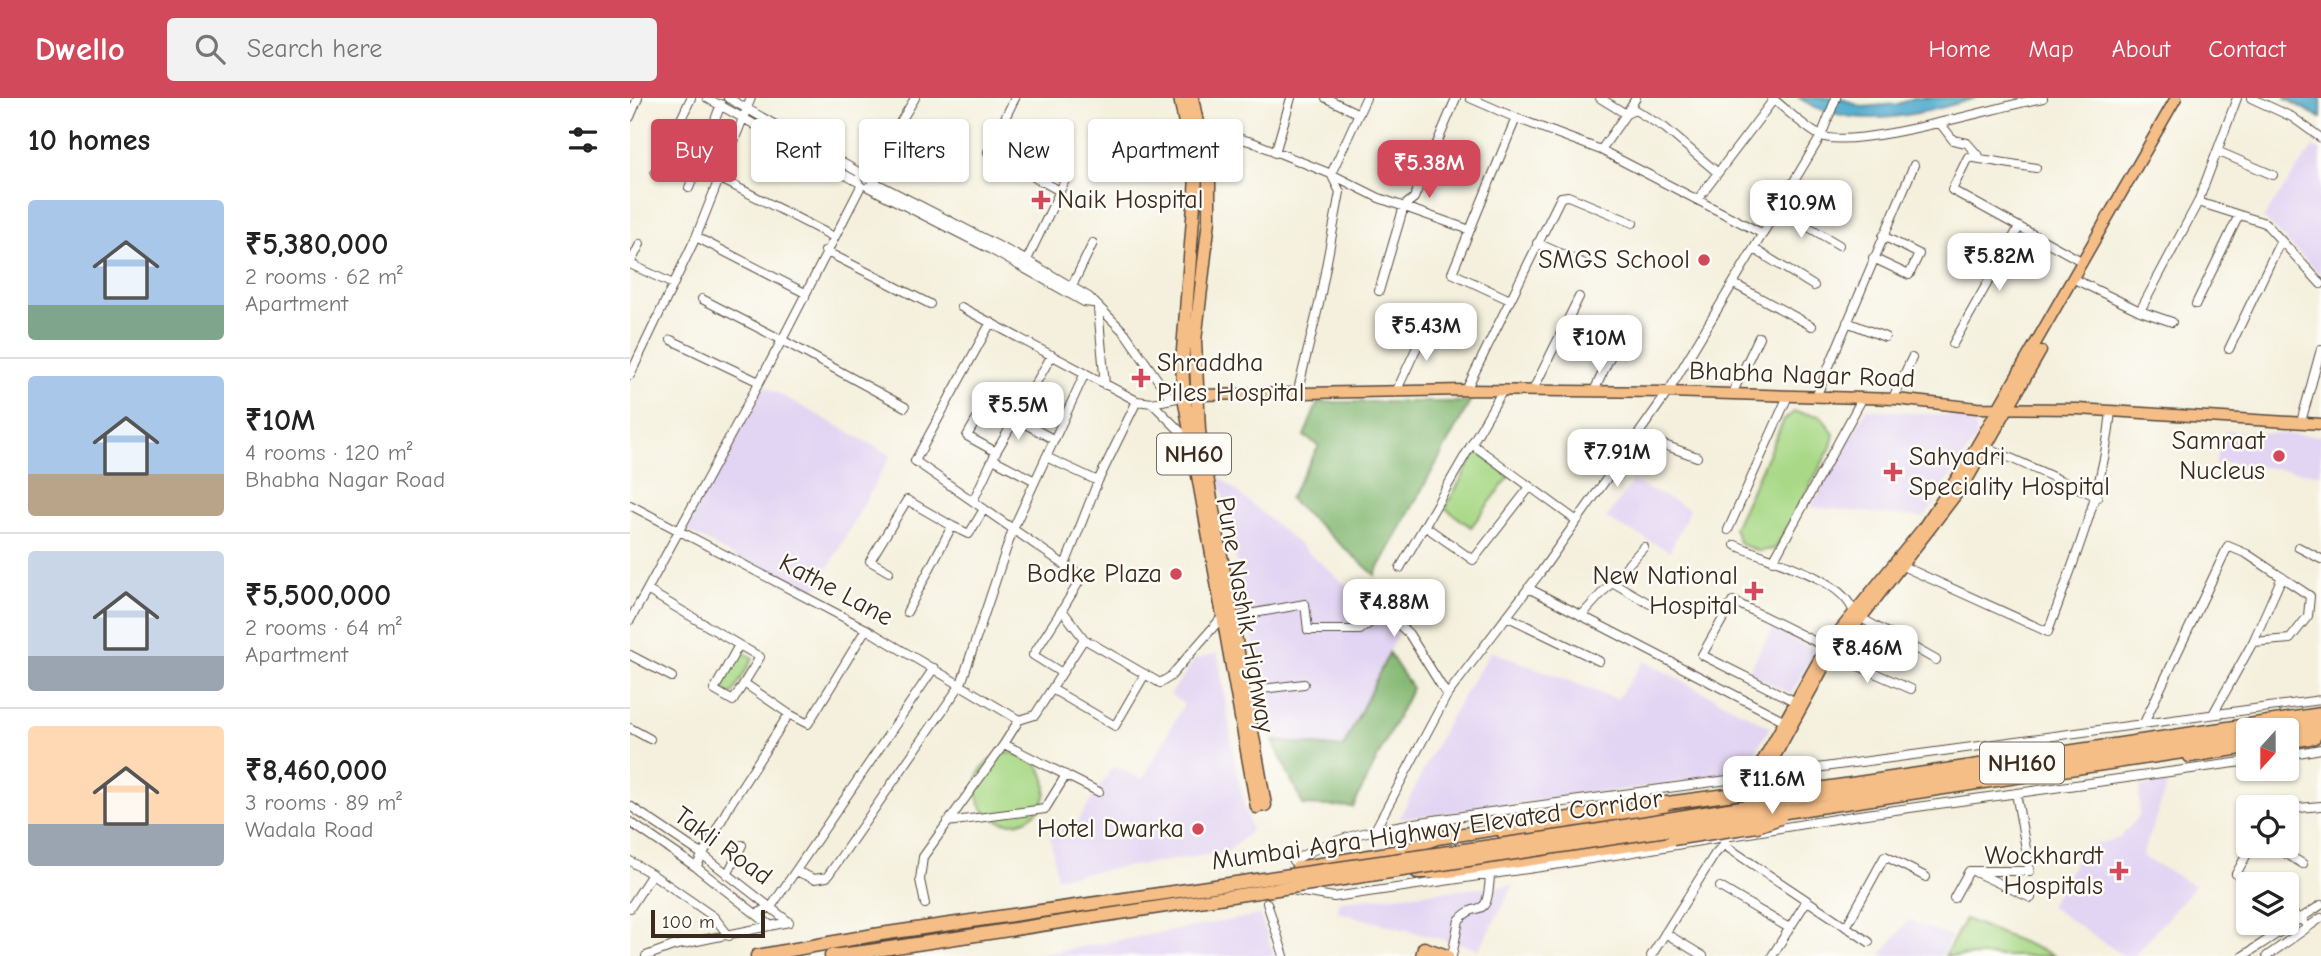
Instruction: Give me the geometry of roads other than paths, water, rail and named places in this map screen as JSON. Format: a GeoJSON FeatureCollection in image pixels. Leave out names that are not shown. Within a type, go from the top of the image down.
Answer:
{"type":"FeatureCollection","features":[{"type":"Feature","properties":{"kind":"highway","name":"NH60"},"geometry":{"type":"LineString","coordinates":[[1180,98],[1190,119]]}},
{"type":"Feature","properties":{"kind":"highway","name":"NH60"},"geometry":{"type":"LineString","coordinates":[[1192,98],[1193,119]]}},
{"type":"Feature","properties":{"kind":"highway","name":"NH60"},"geometry":{"type":"LineString","coordinates":[[1209,182],[1209,220],[1195,341],[1184,397],[1199,431],[1228,616],[1245,691]]}},
{"type":"Feature","properties":{"kind":"highway","name":"Pune Nashik Highway"},"geometry":{"type":"LineString","coordinates":[[1184,397],[1228,616],[1261,806],[1245,691]]}},
{"type":"Feature","properties":{"kind":"highway"},"geometry":{"type":"LineString","coordinates":[[2300,725],[2321,722]]}},
{"type":"Feature","properties":{"kind":"highway"},"geometry":{"type":"LineString","coordinates":[[2300,734],[2321,732]]}},
{"type":"Feature","properties":{"kind":"highway","name":"Mumbai Agra Highway Elevated Corridor"},"geometry":{"type":"LineString","coordinates":[[831,956],[2236,734]]}},
{"type":"Feature","properties":{"kind":"highway","name":"Mumbai Agra Highway Elevated Corridor"},"geometry":{"type":"LineString","coordinates":[[757,956],[874,935],[1575,834],[2236,744]]}},
{"type":"Feature","properties":{"kind":"highway"},"geometry":{"type":"LineString","coordinates":[[1412,848],[1437,838],[1772,789],[1798,804]]}},
{"type":"Feature","properties":{"kind":"highway"},"geometry":{"type":"LineString","coordinates":[[1416,872],[1442,872],[1757,826],[1798,804]]}},
{"type":"Feature","properties":{"kind":"highway"},"geometry":{"type":"LineString","coordinates":[[1423,952],[1449,956]]}},
{"type":"Feature","properties":{"kind":"main road"},"geometry":{"type":"LineString","coordinates":[[2077,280],[2083,262],[2176,98]]}},
{"type":"Feature","properties":{"kind":"main road"},"geometry":{"type":"LineString","coordinates":[[1757,778],[1794,702],[1830,651],[1988,448],[2006,408],[2182,98]]}},
{"type":"Feature","properties":{"kind":"main road","name":"Bhabha Nagar Road"},"geometry":{"type":"LineString","coordinates":[[1184,397],[1466,390],[1668,392],[1892,400],[2321,424]]}},
{"type":"Feature","properties":{"kind":"main road"},"geometry":{"type":"LineString","coordinates":[[1899,564],[2006,408]]}},
{"type":"Feature","properties":{"kind":"main road"},"geometry":{"type":"LineString","coordinates":[[1728,834],[1830,651]]}},
{"type":"Feature","properties":{"kind":"main road"},"geometry":{"type":"LineString","coordinates":[[1295,864],[2321,713]]}},
{"type":"Feature","properties":{"kind":"main road"},"geometry":{"type":"LineString","coordinates":[[2300,741],[2321,737]]}},
{"type":"Feature","properties":{"kind":"main road"},"geometry":{"type":"LineString","coordinates":[[1296,891],[1416,872],[1728,834],[2236,750]]}},
{"type":"Feature","properties":{"kind":"street"},"geometry":{"type":"LineString","coordinates":[[630,117],[638,98]]}},
{"type":"Feature","properties":{"kind":"street"},"geometry":{"type":"LineString","coordinates":[[680,119],[691,98]]}},
{"type":"Feature","properties":{"kind":"street"},"geometry":{"type":"LineString","coordinates":[[707,98],[745,112]]}},
{"type":"Feature","properties":{"kind":"street"},"geometry":{"type":"LineString","coordinates":[[728,98],[745,112],[859,178]]}},
{"type":"Feature","properties":{"kind":"street"},"geometry":{"type":"LineString","coordinates":[[737,132],[751,98]]}},
{"type":"Feature","properties":{"kind":"street"},"geometry":{"type":"LineString","coordinates":[[902,119],[915,98]]}},
{"type":"Feature","properties":{"kind":"street"},"geometry":{"type":"LineString","coordinates":[[1016,98],[988,152],[1060,191]]}},
{"type":"Feature","properties":{"kind":"street"},"geometry":{"type":"LineString","coordinates":[[1275,153],[1291,98]]}},
{"type":"Feature","properties":{"kind":"street"},"geometry":{"type":"LineString","coordinates":[[1326,98],[1359,114]]}},
{"type":"Feature","properties":{"kind":"street"},"geometry":{"type":"LineString","coordinates":[[1331,174],[1366,98]]}},
{"type":"Feature","properties":{"kind":"street"},"geometry":{"type":"LineString","coordinates":[[1379,291],[1404,206],[1414,198],[1456,98]]}},
{"type":"Feature","properties":{"kind":"street"},"geometry":{"type":"LineString","coordinates":[[1470,98],[1483,100],[1516,118],[1601,150],[1763,234]]}},
{"type":"Feature","properties":{"kind":"street"},"geometry":{"type":"LineString","coordinates":[[1601,98],[1626,114]]}},
{"type":"Feature","properties":{"kind":"street"},"geometry":{"type":"LineString","coordinates":[[1601,150],[1636,98]]}},
{"type":"Feature","properties":{"kind":"street"},"geometry":{"type":"LineString","coordinates":[[1375,830],[1392,803],[1447,695],[1577,521],[1668,392],[1823,132],[1836,98]]}},
{"type":"Feature","properties":{"kind":"street"},"geometry":{"type":"LineString","coordinates":[[1698,199],[1773,99],[1823,132],[1889,133],[2043,98]]}},
{"type":"Feature","properties":{"kind":"street"},"geometry":{"type":"LineString","coordinates":[[2140,311],[2198,202],[2237,98]]}},
{"type":"Feature","properties":{"kind":"street"},"geometry":{"type":"LineString","coordinates":[[2251,98],[2292,117],[2321,138]]}},
{"type":"Feature","properties":{"kind":"street"},"geometry":{"type":"LineString","coordinates":[[715,119],[720,104]]}},
{"type":"Feature","properties":{"kind":"street"},"geometry":{"type":"LineString","coordinates":[[1626,114],[1635,110],[1665,128],[1718,173]]}},
{"type":"Feature","properties":{"kind":"street"},"geometry":{"type":"LineString","coordinates":[[1510,300],[1452,272],[1516,118]]}},
{"type":"Feature","properties":{"kind":"street"},"geometry":{"type":"LineString","coordinates":[[1940,123],[1953,140],[1967,143],[1981,159]]}},
{"type":"Feature","properties":{"kind":"street"},"geometry":{"type":"LineString","coordinates":[[1243,142],[1331,174],[1379,198],[1470,230]]}},
{"type":"Feature","properties":{"kind":"street"},"geometry":{"type":"LineString","coordinates":[[2217,151],[2273,175]]}},
{"type":"Feature","properties":{"kind":"street"},"geometry":{"type":"LineString","coordinates":[[2036,168],[1968,157],[1952,190],[2083,262]]}},
{"type":"Feature","properties":{"kind":"street"},"geometry":{"type":"LineString","coordinates":[[1816,397],[1914,165]]}},
{"type":"Feature","properties":{"kind":"street"},"geometry":{"type":"LineString","coordinates":[[1297,394],[1319,304],[1340,192],[1331,174]]}},
{"type":"Feature","properties":{"kind":"street"},"geometry":{"type":"LineString","coordinates":[[689,188],[691,182]]}},
{"type":"Feature","properties":{"kind":"street"},"geometry":{"type":"LineString","coordinates":[[630,375],[695,237],[717,182]]}},
{"type":"Feature","properties":{"kind":"street"},"geometry":{"type":"LineString","coordinates":[[727,182],[832,236]]}},
{"type":"Feature","properties":{"kind":"street"},"geometry":{"type":"LineString","coordinates":[[630,620],[782,340],[832,236],[864,182]]}},
{"type":"Feature","properties":{"kind":"street"},"geometry":{"type":"LineString","coordinates":[[867,182],[1072,286],[1125,333],[1184,397]]}},
{"type":"Feature","properties":{"kind":"street"},"geometry":{"type":"LineString","coordinates":[[1025,264],[1064,182]]}},
{"type":"Feature","properties":{"kind":"street"},"geometry":{"type":"LineString","coordinates":[[1466,390],[1561,197],[1568,196],[1633,223]]}},
{"type":"Feature","properties":{"kind":"street"},"geometry":{"type":"LineString","coordinates":[[2198,202],[2265,223],[2321,284]]}},
{"type":"Feature","properties":{"kind":"street"},"geometry":{"type":"LineString","coordinates":[[1778,209],[1839,245]]}},
{"type":"Feature","properties":{"kind":"street"},"geometry":{"type":"LineString","coordinates":[[2196,304],[2239,215]]}},
{"type":"Feature","properties":{"kind":"street"},"geometry":{"type":"LineString","coordinates":[[1953,344],[2019,227]]}},
{"type":"Feature","properties":{"kind":"street"},"geometry":{"type":"LineString","coordinates":[[1873,258],[1909,275],[1919,254],[1883,236]]}},
{"type":"Feature","properties":{"kind":"street"},"geometry":{"type":"LineString","coordinates":[[695,237],[805,295]]}},
{"type":"Feature","properties":{"kind":"street"},"geometry":{"type":"LineString","coordinates":[[2229,349],[2281,240]]}},
{"type":"Feature","properties":{"kind":"street"},"geometry":{"type":"LineString","coordinates":[[1072,286],[1093,243]]}},
{"type":"Feature","properties":{"kind":"street"},"geometry":{"type":"LineString","coordinates":[[1538,243],[1587,265]]}},
{"type":"Feature","properties":{"kind":"street"},"geometry":{"type":"LineString","coordinates":[[640,244],[630,264],[673,284]]}},
{"type":"Feature","properties":{"kind":"street"},"geometry":{"type":"LineString","coordinates":[[1754,249],[1814,286]]}},
{"type":"Feature","properties":{"kind":"street"},"geometry":{"type":"LineString","coordinates":[[825,251],[930,304]]}},
{"type":"Feature","properties":{"kind":"street"},"geometry":{"type":"LineString","coordinates":[[1025,264],[1084,302],[1096,305]]}},
{"type":"Feature","properties":{"kind":"street"},"geometry":{"type":"LineString","coordinates":[[2077,280],[2140,311],[2172,322]]}},
{"type":"Feature","properties":{"kind":"street"},"geometry":{"type":"LineString","coordinates":[[1734,284],[1812,326]]}},
{"type":"Feature","properties":{"kind":"street"},"geometry":{"type":"LineString","coordinates":[[1533,390],[1579,297]]}},
{"type":"Feature","properties":{"kind":"street"},"geometry":{"type":"LineString","coordinates":[[702,299],[905,407]]}},
{"type":"Feature","properties":{"kind":"street"},"geometry":{"type":"LineString","coordinates":[[1096,305],[1105,385]]}},
{"type":"Feature","properties":{"kind":"street"},"geometry":{"type":"LineString","coordinates":[[961,307],[1138,401],[1152,403],[1184,397]]}},
{"type":"Feature","properties":{"kind":"street"},"geometry":{"type":"LineString","coordinates":[[991,321],[915,461],[1082,577],[1033,655],[1062,673]]}},
{"type":"Feature","properties":{"kind":"street"},"geometry":{"type":"LineString","coordinates":[[1396,392],[1429,321]]}},
{"type":"Feature","properties":{"kind":"street"},"geometry":{"type":"LineString","coordinates":[[1847,322],[1885,337]]}},
{"type":"Feature","properties":{"kind":"street"},"geometry":{"type":"LineString","coordinates":[[1594,391],[1620,336]]}},
{"type":"Feature","properties":{"kind":"street"},"geometry":{"type":"LineString","coordinates":[[1732,394],[1759,337]]}},
{"type":"Feature","properties":{"kind":"street"},"geometry":{"type":"LineString","coordinates":[[671,340],[759,382]]}},
{"type":"Feature","properties":{"kind":"street"},"geometry":{"type":"LineString","coordinates":[[2301,422],[2321,349]]}},
{"type":"Feature","properties":{"kind":"street"},"geometry":{"type":"LineString","coordinates":[[973,501],[994,455],[1052,355]]}},
{"type":"Feature","properties":{"kind":"street"},"geometry":{"type":"LineString","coordinates":[[1892,400],[1912,358]]}},
{"type":"Feature","properties":{"kind":"street"},"geometry":{"type":"LineString","coordinates":[[796,871],[814,879],[827,877],[961,684],[1013,529],[1084,373]]}},
{"type":"Feature","properties":{"kind":"street"},"geometry":{"type":"LineString","coordinates":[[1400,568],[1503,390]]}},
{"type":"Feature","properties":{"kind":"street"},"geometry":{"type":"LineString","coordinates":[[1728,530],[1788,396]]}},
{"type":"Feature","properties":{"kind":"street"},"geometry":{"type":"LineString","coordinates":[[1773,561],[1862,399]]}},
{"type":"Feature","properties":{"kind":"street"},"geometry":{"type":"LineString","coordinates":[[1065,565],[1098,481],[1138,401]]}},
{"type":"Feature","properties":{"kind":"street"},"geometry":{"type":"LineString","coordinates":[[1035,481],[967,436],[986,403],[1053,439]]}},
{"type":"Feature","properties":{"kind":"street"},"geometry":{"type":"LineString","coordinates":[[1152,403],[1192,444]]}},
{"type":"Feature","properties":{"kind":"street"},"geometry":{"type":"LineString","coordinates":[[1899,564],[2048,632],[2098,497],[2107,454],[2111,411]]}},
{"type":"Feature","properties":{"kind":"street"},"geometry":{"type":"LineString","coordinates":[[1637,435],[1697,457]]}},
{"type":"Feature","properties":{"kind":"street"},"geometry":{"type":"LineString","coordinates":[[1473,445],[1577,521]]}},
{"type":"Feature","properties":{"kind":"street"},"geometry":{"type":"LineString","coordinates":[[1988,448],[2098,497]]}},
{"type":"Feature","properties":{"kind":"street"},"geometry":{"type":"LineString","coordinates":[[1046,457],[1098,481]]}},
{"type":"Feature","properties":{"kind":"street"},"geometry":{"type":"LineString","coordinates":[[1426,527],[1473,561],[1529,488]]}},
{"type":"Feature","properties":{"kind":"street"},"geometry":{"type":"LineString","coordinates":[[890,572],[870,561],[907,500],[969,534],[984,509]]}},
{"type":"Feature","properties":{"kind":"street","name":"Kathe Lane"},"geometry":{"type":"LineString","coordinates":[[630,505],[866,629],[1019,720]]}},
{"type":"Feature","properties":{"kind":"street"},"geometry":{"type":"LineString","coordinates":[[907,612],[952,526]]}},
{"type":"Feature","properties":{"kind":"street"},"geometry":{"type":"LineString","coordinates":[[1735,545],[1837,588],[1850,602],[1857,616],[1937,660]]}},
{"type":"Feature","properties":{"kind":"street"},"geometry":{"type":"LineString","coordinates":[[2144,723],[2228,546],[2283,577],[2310,596],[2308,616],[2290,639],[2253,642]]}},
{"type":"Feature","properties":{"kind":"street"},"geometry":{"type":"LineString","coordinates":[[1581,616],[1644,547]]}},
{"type":"Feature","properties":{"kind":"street"},"geometry":{"type":"LineString","coordinates":[[2298,547],[2321,559]]}},
{"type":"Feature","properties":{"kind":"street"},"geometry":{"type":"LineString","coordinates":[[2213,713],[2253,642],[2283,577]]}},
{"type":"Feature","properties":{"kind":"street"},"geometry":{"type":"LineString","coordinates":[[1612,582],[1650,604]]}},
{"type":"Feature","properties":{"kind":"street"},"geometry":{"type":"LineString","coordinates":[[1387,584],[1379,606],[1409,634],[1447,695]]}},
{"type":"Feature","properties":{"kind":"street"},"geometry":{"type":"LineString","coordinates":[[1528,588],[1783,720]]}},
{"type":"Feature","properties":{"kind":"street"},"geometry":{"type":"LineString","coordinates":[[647,590],[760,657],[733,701],[714,690],[739,645]]}},
{"type":"Feature","properties":{"kind":"street"},"geometry":{"type":"LineString","coordinates":[[1794,702],[1702,655],[1733,601],[1911,689]]}},
{"type":"Feature","properties":{"kind":"street"},"geometry":{"type":"LineString","coordinates":[[1062,610],[1084,639],[1160,682],[1165,681],[1228,616],[1305,604],[1308,630],[1360,630],[1375,619]]}},
{"type":"Feature","properties":{"kind":"street"},"geometry":{"type":"LineString","coordinates":[[1506,616],[1599,661]]}},
{"type":"Feature","properties":{"kind":"street"},"geometry":{"type":"LineString","coordinates":[[744,683],[808,724],[866,629]]}},
{"type":"Feature","properties":{"kind":"street"},"geometry":{"type":"LineString","coordinates":[[925,904],[920,880],[923,858],[1019,720],[1035,715],[1084,639]]}},
{"type":"Feature","properties":{"kind":"street"},"geometry":{"type":"LineString","coordinates":[[630,655],[672,677]]}},
{"type":"Feature","properties":{"kind":"street"},"geometry":{"type":"LineString","coordinates":[[756,914],[771,907],[934,668]]}},
{"type":"Feature","properties":{"kind":"street"},"geometry":{"type":"LineString","coordinates":[[1052,689],[1115,726],[1146,674]]}},
{"type":"Feature","properties":{"kind":"street"},"geometry":{"type":"LineString","coordinates":[[1245,691],[1304,684]]}},
{"type":"Feature","properties":{"kind":"street"},"geometry":{"type":"LineString","coordinates":[[1295,864],[1320,845],[1375,830],[1483,813],[2321,700]]}},
{"type":"Feature","properties":{"kind":"street"},"geometry":{"type":"LineString","coordinates":[[696,867],[731,803],[789,714]]}},
{"type":"Feature","properties":{"kind":"street"},"geometry":{"type":"LineString","coordinates":[[630,728],[650,739]]}},
{"type":"Feature","properties":{"kind":"street"},"geometry":{"type":"LineString","coordinates":[[1004,744],[1099,792]]}},
{"type":"Feature","properties":{"kind":"street"},"geometry":{"type":"LineString","coordinates":[[2300,753],[2321,749]]}},
{"type":"Feature","properties":{"kind":"street"},"geometry":{"type":"LineString","coordinates":[[1296,891],[1334,897],[1490,875],[1728,834],[2236,763]]}},
{"type":"Feature","properties":{"kind":"street"},"geometry":{"type":"LineString","coordinates":[[947,822],[1045,809],[1066,775]]}},
{"type":"Feature","properties":{"kind":"street"},"geometry":{"type":"LineString","coordinates":[[1954,898],[1966,873],[2030,871],[2016,793]]}},
{"type":"Feature","properties":{"kind":"street","name":"Takli Road"},"geometry":{"type":"LineString","coordinates":[[630,806],[702,855],[789,922],[771,926],[696,867],[630,823]]}},
{"type":"Feature","properties":{"kind":"street"},"geometry":{"type":"LineString","coordinates":[[2299,808],[2321,806]]}},
{"type":"Feature","properties":{"kind":"street"},"geometry":{"type":"LineString","coordinates":[[630,823],[638,811]]}},
{"type":"Feature","properties":{"kind":"street"},"geometry":{"type":"LineString","coordinates":[[1651,956],[1728,834]]}},
{"type":"Feature","properties":{"kind":"street"},"geometry":{"type":"LineString","coordinates":[[1728,834],[1800,894],[1805,902],[1869,942]]}},
{"type":"Feature","properties":{"kind":"street"},"geometry":{"type":"LineString","coordinates":[[727,875],[742,845]]}},
{"type":"Feature","properties":{"kind":"street"},"geometry":{"type":"LineString","coordinates":[[1846,927],[1885,856],[1926,877]]}},
{"type":"Feature","properties":{"kind":"street"},"geometry":{"type":"LineString","coordinates":[[2293,858],[2303,864]]}},
{"type":"Feature","properties":{"kind":"street"},"geometry":{"type":"LineString","coordinates":[[630,861],[713,917],[729,936]]}},
{"type":"Feature","properties":{"kind":"street"},"geometry":{"type":"LineString","coordinates":[[1973,871],[2031,898]]}},
{"type":"Feature","properties":{"kind":"street"},"geometry":{"type":"LineString","coordinates":[[630,908],[652,874]]}},
{"type":"Feature","properties":{"kind":"street"},"geometry":{"type":"LineString","coordinates":[[1449,956],[1459,920],[1482,909],[1487,903],[1490,875]]}},
{"type":"Feature","properties":{"kind":"street"},"geometry":{"type":"LineString","coordinates":[[1720,887],[1789,928]]}},
{"type":"Feature","properties":{"kind":"street"},"geometry":{"type":"LineString","coordinates":[[1267,902],[1284,956]]}},
{"type":"Feature","properties":{"kind":"street"},"geometry":{"type":"LineString","coordinates":[[1772,956],[1805,902]]}},
{"type":"Feature","properties":{"kind":"street"},"geometry":{"type":"LineString","coordinates":[[2247,955],[2321,905]]}},
{"type":"Feature","properties":{"kind":"street"},"geometry":{"type":"LineString","coordinates":[[2299,917],[2308,927]]}},
{"type":"Feature","properties":{"kind":"street"},"geometry":{"type":"LineString","coordinates":[[2267,956],[2321,918]]}},
{"type":"Feature","properties":{"kind":"street"},"geometry":{"type":"LineString","coordinates":[[646,956],[673,946],[771,926]]}},
{"type":"Feature","properties":{"kind":"street"},"geometry":{"type":"LineString","coordinates":[[1665,933],[1703,956]]}},
{"type":"Feature","properties":{"kind":"water"},"geometry":{"type":"Polygon","coordinates":[[[1799,98],[1840,98],[1862,107],[1898,104],[1916,98],[1976,98],[1909,115],[1863,118],[1820,109],[1799,98]]]}},
{"type":"Feature","properties":{"kind":"water"},"geometry":{"type":"Polygon","coordinates":[[[2284,98],[2321,98],[2321,118],[2284,98]]]}},
{"type":"Feature","properties":{"kind":"place","name":"Naik Hospital"},"geometry":{"type":"Point","coordinates":[1041,200]}},
{"type":"Feature","properties":{"kind":"place","name":"SMGS School"},"geometry":{"type":"Point","coordinates":[1704,260]}},
{"type":"Feature","properties":{"kind":"place","name":"Shraddha Piles Hospital"},"geometry":{"type":"Point","coordinates":[1141,378]}},
{"type":"Feature","properties":{"kind":"place","name":"Samraat Nucleus"},"geometry":{"type":"Point","coordinates":[2279,456]}},
{"type":"Feature","properties":{"kind":"place","name":"Sahyadri Speciality Hospital"},"geometry":{"type":"Point","coordinates":[1893,472]}},
{"type":"Feature","properties":{"kind":"place","name":"Bodke Plaza"},"geometry":{"type":"Point","coordinates":[1176,574]}},
{"type":"Feature","properties":{"kind":"place","name":"New National Hospital"},"geometry":{"type":"Point","coordinates":[1754,591]}},
{"type":"Feature","properties":{"kind":"place","name":"Hotel Dwarka"},"geometry":{"type":"Point","coordinates":[1198,829]}},
{"type":"Feature","properties":{"kind":"place","name":"Wockhardt Hospitals"},"geometry":{"type":"Point","coordinates":[2119,871]}}]}
